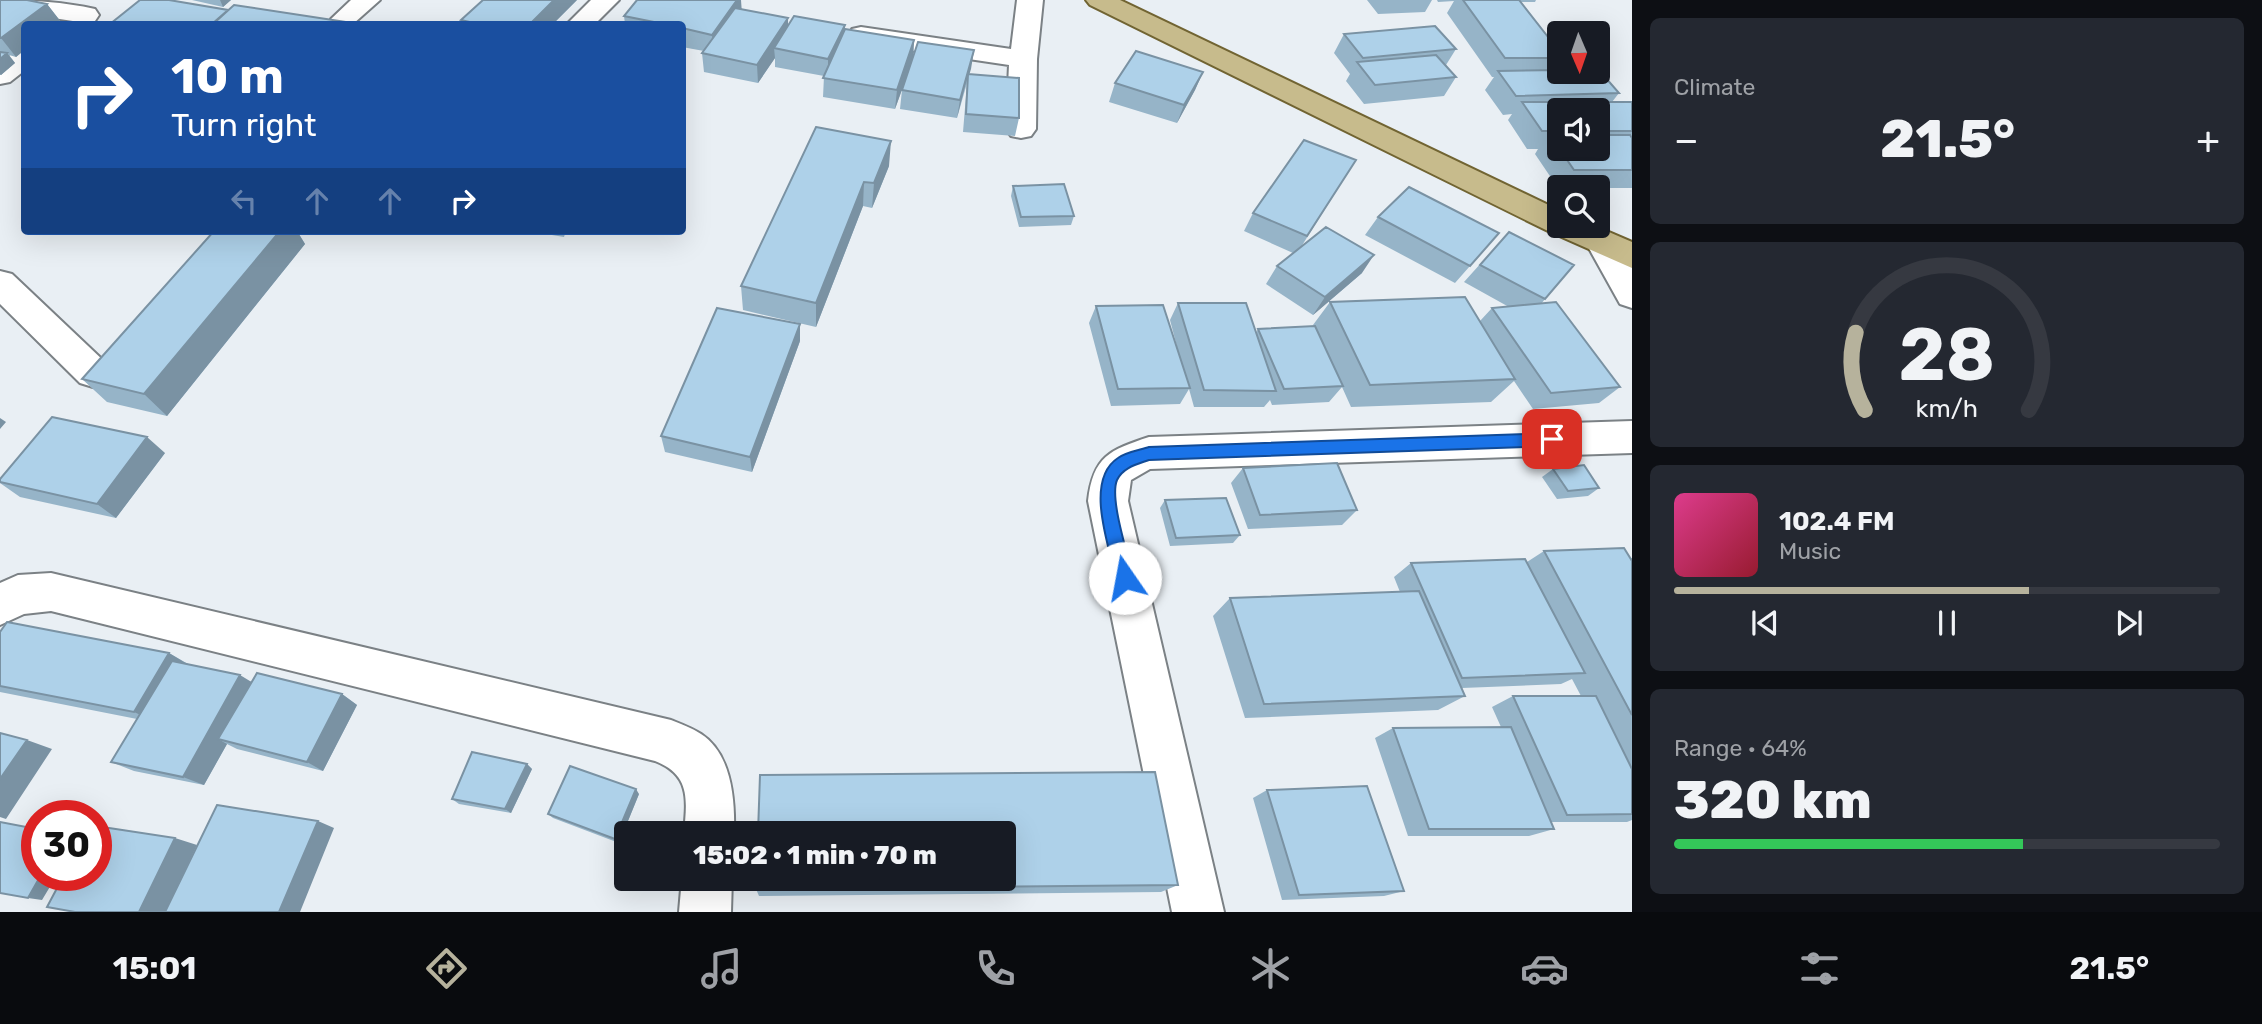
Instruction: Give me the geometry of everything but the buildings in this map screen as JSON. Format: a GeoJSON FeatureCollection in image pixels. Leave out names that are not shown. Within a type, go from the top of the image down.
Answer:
{"type":"FeatureCollection","features":[{"type":"Feature","properties":{"kind":"main road"},"geometry":{"type":"LineString","coordinates":[[1099,0],[1547,217]]}},
{"type":"Feature","properties":{"kind":"main road"},"geometry":{"type":"LineString","coordinates":[[1591,238],[1632,256]]}},
{"type":"Feature","properties":{"kind":"street"},"geometry":{"type":"LineString","coordinates":[[0,2],[79,20],[110,0]]}},
{"type":"Feature","properties":{"kind":"street"},"geometry":{"type":"LineString","coordinates":[[344,19],[368,0]]}},
{"type":"Feature","properties":{"kind":"street"},"geometry":{"type":"LineString","coordinates":[[583,21],[606,0]]}},
{"type":"Feature","properties":{"kind":"street"},"geometry":{"type":"LineString","coordinates":[[1021,129],[1023,59],[1030,0]]}},
{"type":"Feature","properties":{"kind":"street"},"geometry":{"type":"LineString","coordinates":[[838,31],[1023,59]]}},
{"type":"Feature","properties":{"kind":"street"},"geometry":{"type":"LineString","coordinates":[[0,76],[21,60]]}},
{"type":"Feature","properties":{"kind":"street"},"geometry":{"type":"LineString","coordinates":[[1602,243],[1632,295]]}},
{"type":"Feature","properties":{"kind":"street"},"geometry":{"type":"LineString","coordinates":[[0,283],[93,373]]}},
{"type":"Feature","properties":{"kind":"street"},"geometry":{"type":"LineString","coordinates":[[1198,912],[1108,501],[1109,478],[1123,463],[1149,453],[1632,437]]}},
{"type":"Feature","properties":{"kind":"street"},"geometry":{"type":"LineString","coordinates":[[0,605],[18,595],[51,592],[655,737],[687,752],[704,773],[712,797],[710,821]]}},
{"type":"Feature","properties":{"kind":"street"},"geometry":{"type":"LineString","coordinates":[[705,912],[706,891]]}},
{"type":"Feature","properties":{"kind":"route"},"geometry":{"type":"LineString","coordinates":[[1125,578],[1108,501],[1109,478],[1123,463],[1149,453],[1552,439]]}}]}
